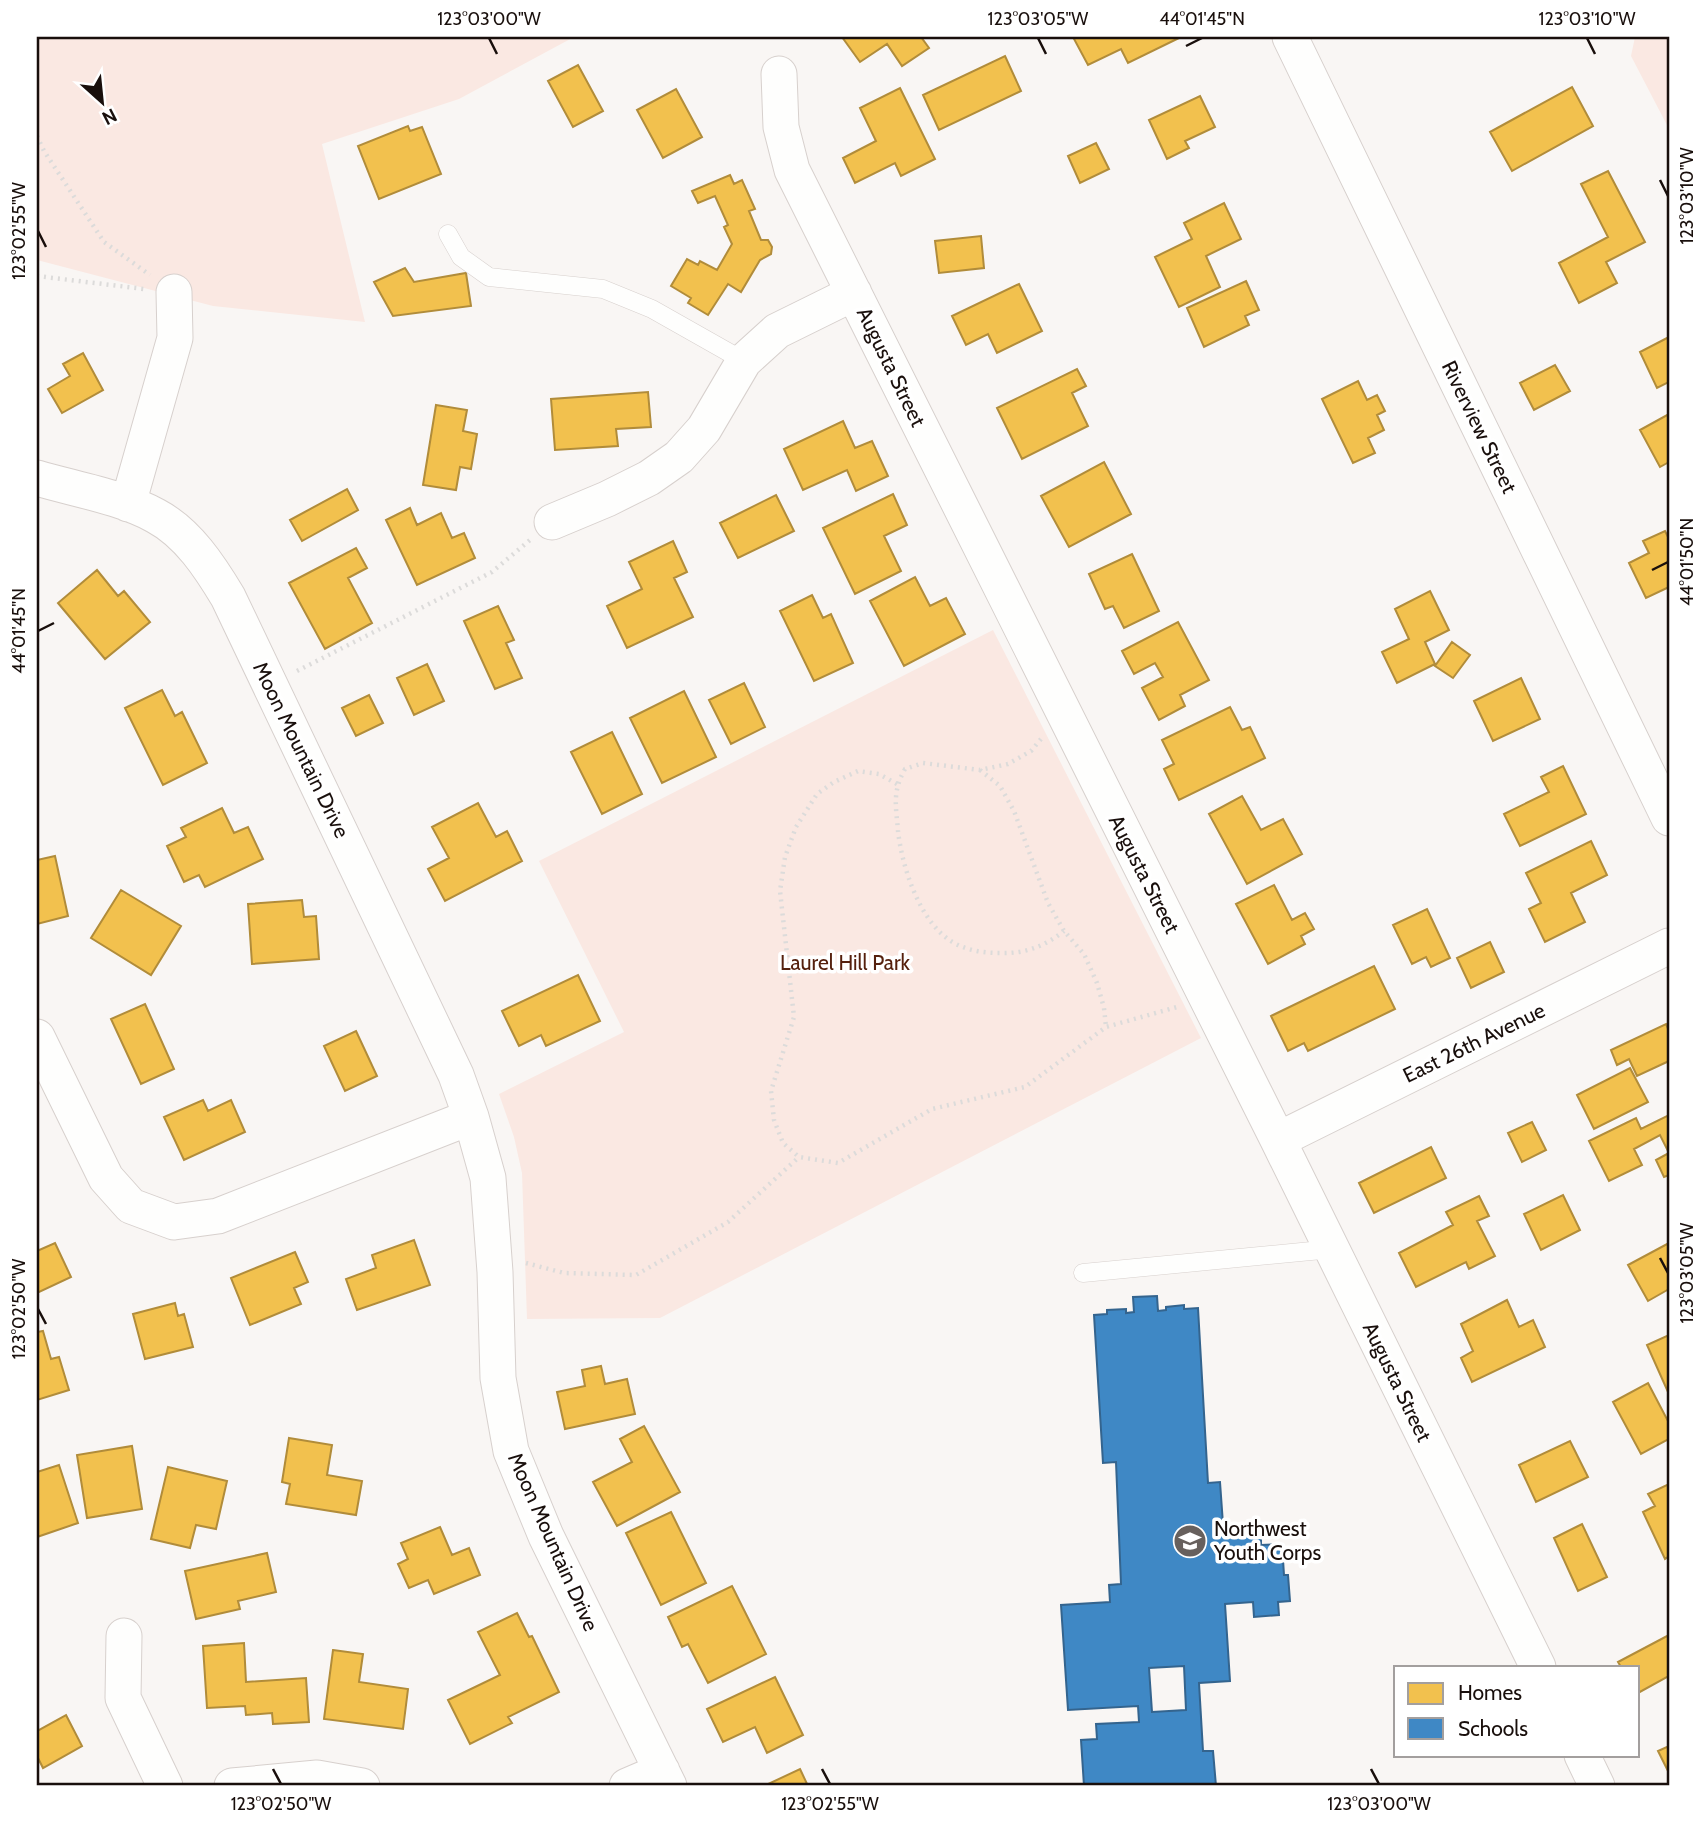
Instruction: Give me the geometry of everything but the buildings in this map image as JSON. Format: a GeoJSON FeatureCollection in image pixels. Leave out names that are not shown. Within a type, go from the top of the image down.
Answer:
{"type":"FeatureCollection","features":[{"type":"Feature","properties":{"kind":"street","name":"Riverview Street"},"geometry":{"type":"LineString","coordinates":[[1290,37],[1669,818]]}},
{"type":"Feature","properties":{"kind":"street","name":"Augusta Street"},"geometry":{"type":"LineString","coordinates":[[779,74],[781,127],[792,170],[1278,1140],[1538,1666]]}},
{"type":"Feature","properties":{"kind":"street"},"geometry":{"type":"LineString","coordinates":[[128,505],[174,338],[173,292]]}},
{"type":"Feature","properties":{"kind":"street"},"geometry":{"type":"LineString","coordinates":[[552,522],[649,478],[679,457],[704,429],[744,361],[777,331],[854,293]]}},
{"type":"Feature","properties":{"kind":"street","name":"Moon Mountain Drive"},"geometry":{"type":"LineString","coordinates":[[37,478],[158,516],[183,538],[207,563],[228,597],[270,684],[456,1075],[488,1178],[494,1254],[498,1378],[511,1451],[545,1536],[665,1779]]}},
{"type":"Feature","properties":{"kind":"street","name":"East 26th Avenue"},"geometry":{"type":"LineString","coordinates":[[1278,1140],[1669,946]]}},
{"type":"Feature","properties":{"kind":"street"},"geometry":{"type":"LineString","coordinates":[[37,1037],[106,1178],[131,1206],[174,1222],[218,1216],[471,1118]]}},
{"type":"Feature","properties":{"kind":"street"},"geometry":{"type":"LineString","coordinates":[[124,1636],[123,1698],[165,1786]]}},
{"type":"Feature","properties":{"kind":"street"},"geometry":{"type":"LineString","coordinates":[[1582,1756],[1597,1786]]}},
{"type":"Feature","properties":{"kind":"street"},"geometry":{"type":"LineString","coordinates":[[232,1786],[317,1778],[362,1786]]}},
{"type":"Feature","properties":{"kind":"street"},"geometry":{"type":"LineString","coordinates":[[627,1786],[665,1779]]}},
{"type":"Feature","properties":{"kind":"lane"},"geometry":{"type":"LineString","coordinates":[[449,234],[461,257],[489,277],[603,289],[652,309],[744,361]]}},
{"type":"Feature","properties":{"kind":"lane"},"geometry":{"type":"LineString","coordinates":[[1083,1273],[1332,1249]]}},
{"type":"Feature","properties":{"kind":"path"},"geometry":{"type":"LineString","coordinates":[[37,136],[104,242],[173,292]]}},
{"type":"Feature","properties":{"kind":"path"},"geometry":{"type":"LineString","coordinates":[[37,276],[173,292]]}},
{"type":"Feature","properties":{"kind":"path"},"geometry":{"type":"LineString","coordinates":[[270,684],[492,572],[552,522]]}},
{"type":"Feature","properties":{"kind":"path"},"geometry":{"type":"LineString","coordinates":[[1062,712],[1031,751],[1008,764],[979,770],[923,763],[905,769],[897,784],[896,804],[900,848],[913,890],[929,919],[952,942],[981,953],[1016,954],[1048,943],[1064,931]]}},
{"type":"Feature","properties":{"kind":"path"},"geometry":{"type":"LineString","coordinates":[[979,770],[1000,786],[1014,811],[1048,903],[1064,931],[1084,954],[1093,974],[1104,1008],[1106,1027]]}},
{"type":"Feature","properties":{"kind":"path"},"geometry":{"type":"LineString","coordinates":[[897,784],[879,774],[858,771],[834,782],[817,794],[796,827],[785,857],[780,891],[794,1017],[771,1091],[774,1120],[783,1143],[799,1157],[838,1163],[932,1109],[1025,1087],[1106,1027],[1178,1006],[1204,993]]}},
{"type":"Feature","properties":{"kind":"path"},"geometry":{"type":"LineString","coordinates":[[494,1254],[564,1273],[636,1275],[728,1222],[799,1157]]}},
{"type":"Feature","properties":{"kind":"green space"},"geometry":{"type":"Polygon","coordinates":[[[37,37],[574,37],[459,99],[322,144],[365,322],[213,306],[37,260],[37,37]]]}},
{"type":"Feature","properties":{"kind":"green space"},"geometry":{"type":"Polygon","coordinates":[[[1635,37],[1669,37],[1669,129],[1631,56],[1635,37]]]}},
{"type":"Feature","properties":{"kind":"green space","name":"Laurel Hill Park"},"geometry":{"type":"Polygon","coordinates":[[[993,630],[1201,1038],[660,1318],[527,1319],[522,1173],[514,1137],[499,1094],[624,1032],[539,861],[993,630]]]}},
{"type":"Feature","properties":{"kind":"place","name":"Northwest Youth Corps"},"geometry":{"type":"Point","coordinates":[1190,1541]}}]}
